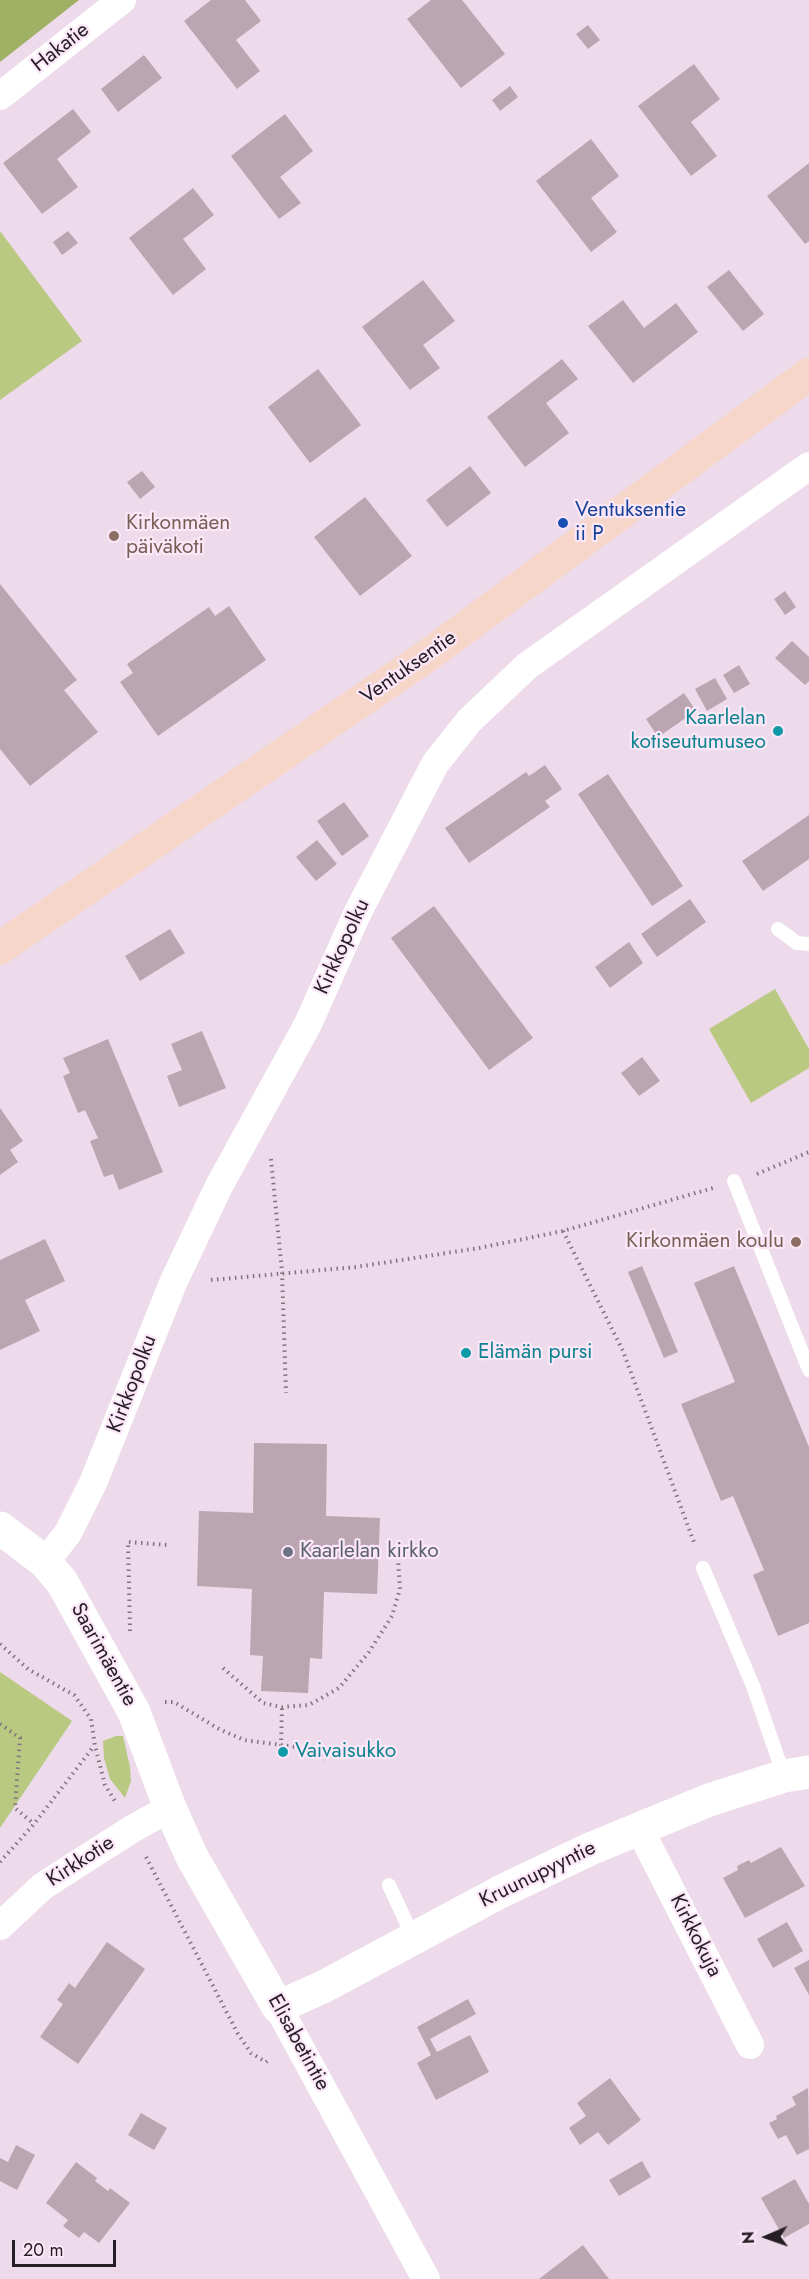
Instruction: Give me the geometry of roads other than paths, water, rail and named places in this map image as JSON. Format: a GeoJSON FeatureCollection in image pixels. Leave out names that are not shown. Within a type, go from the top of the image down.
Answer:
{"type":"FeatureCollection","features":[{"type":"Feature","properties":{"kind":"main road","name":"Ventuksentie"},"geometry":{"type":"LineString","coordinates":[[0,948],[431,653],[809,374]]}},
{"type":"Feature","properties":{"kind":"street","name":"Hakatie"},"geometry":{"type":"LineString","coordinates":[[0,96],[122,0]]}},
{"type":"Feature","properties":{"kind":"street","name":"Kirkkopolku"},"geometry":{"type":"LineString","coordinates":[[45,1562],[68,1533],[93,1483],[174,1282],[219,1186],[308,1024],[357,914],[435,764],[469,721],[526,666],[809,466]]}},
{"type":"Feature","properties":{"kind":"street","name":"Saarimäentie"},"geometry":{"type":"LineString","coordinates":[[0,1528],[45,1562],[62,1582],[134,1712],[170,1808]]}},
{"type":"Feature","properties":{"kind":"street","name":"Kruunupyyntie"},"geometry":{"type":"LineString","coordinates":[[278,2007],[323,1987],[500,1892],[639,1828],[709,1800],[796,1774]]}},
{"type":"Feature","properties":{"kind":"street","name":"Kirkkotie"},"geometry":{"type":"LineString","coordinates":[[0,1926],[44,1886],[132,1829],[170,1808]]}},
{"type":"Feature","properties":{"kind":"street","name":"Elisabetintie"},"geometry":{"type":"LineString","coordinates":[[170,1808],[192,1857],[278,2007],[426,2279]]}},
{"type":"Feature","properties":{"kind":"street","name":"Kirkkokuja"},"geometry":{"type":"LineString","coordinates":[[639,1828],[750,2045]]}},
{"type":"Feature","properties":{"kind":"lane"},"geometry":{"type":"LineString","coordinates":[[778,928],[797,943],[809,944]]}},
{"type":"Feature","properties":{"kind":"lane"},"geometry":{"type":"LineString","coordinates":[[734,1181],[809,1370]]}},
{"type":"Feature","properties":{"kind":"lane"},"geometry":{"type":"LineString","coordinates":[[703,1568],[753,1686],[796,1774]]}},
{"type":"Feature","properties":{"kind":"lane"},"geometry":{"type":"LineString","coordinates":[[389,1885],[413,1937]]}},
{"type":"Feature","properties":{"kind":"place","name":"Ventuksentie ii P"},"geometry":{"type":"Point","coordinates":[563,523]}},
{"type":"Feature","properties":{"kind":"place","name":"Kirkonmäen päiväkoti"},"geometry":{"type":"Point","coordinates":[114,536]}},
{"type":"Feature","properties":{"kind":"place","name":"Kaarlelan kotiseutumuseo"},"geometry":{"type":"Point","coordinates":[778,731]}},
{"type":"Feature","properties":{"kind":"place","name":"Kirkonmäen koulu"},"geometry":{"type":"Point","coordinates":[796,1242]}},
{"type":"Feature","properties":{"kind":"place","name":"Elämän pursi"},"geometry":{"type":"Point","coordinates":[466,1353]}},
{"type":"Feature","properties":{"kind":"place","name":"Kaarlelan kirkko"},"geometry":{"type":"Point","coordinates":[288,1552]}},
{"type":"Feature","properties":{"kind":"place","name":"Vaivaisukko"},"geometry":{"type":"Point","coordinates":[283,1752]}}]}
